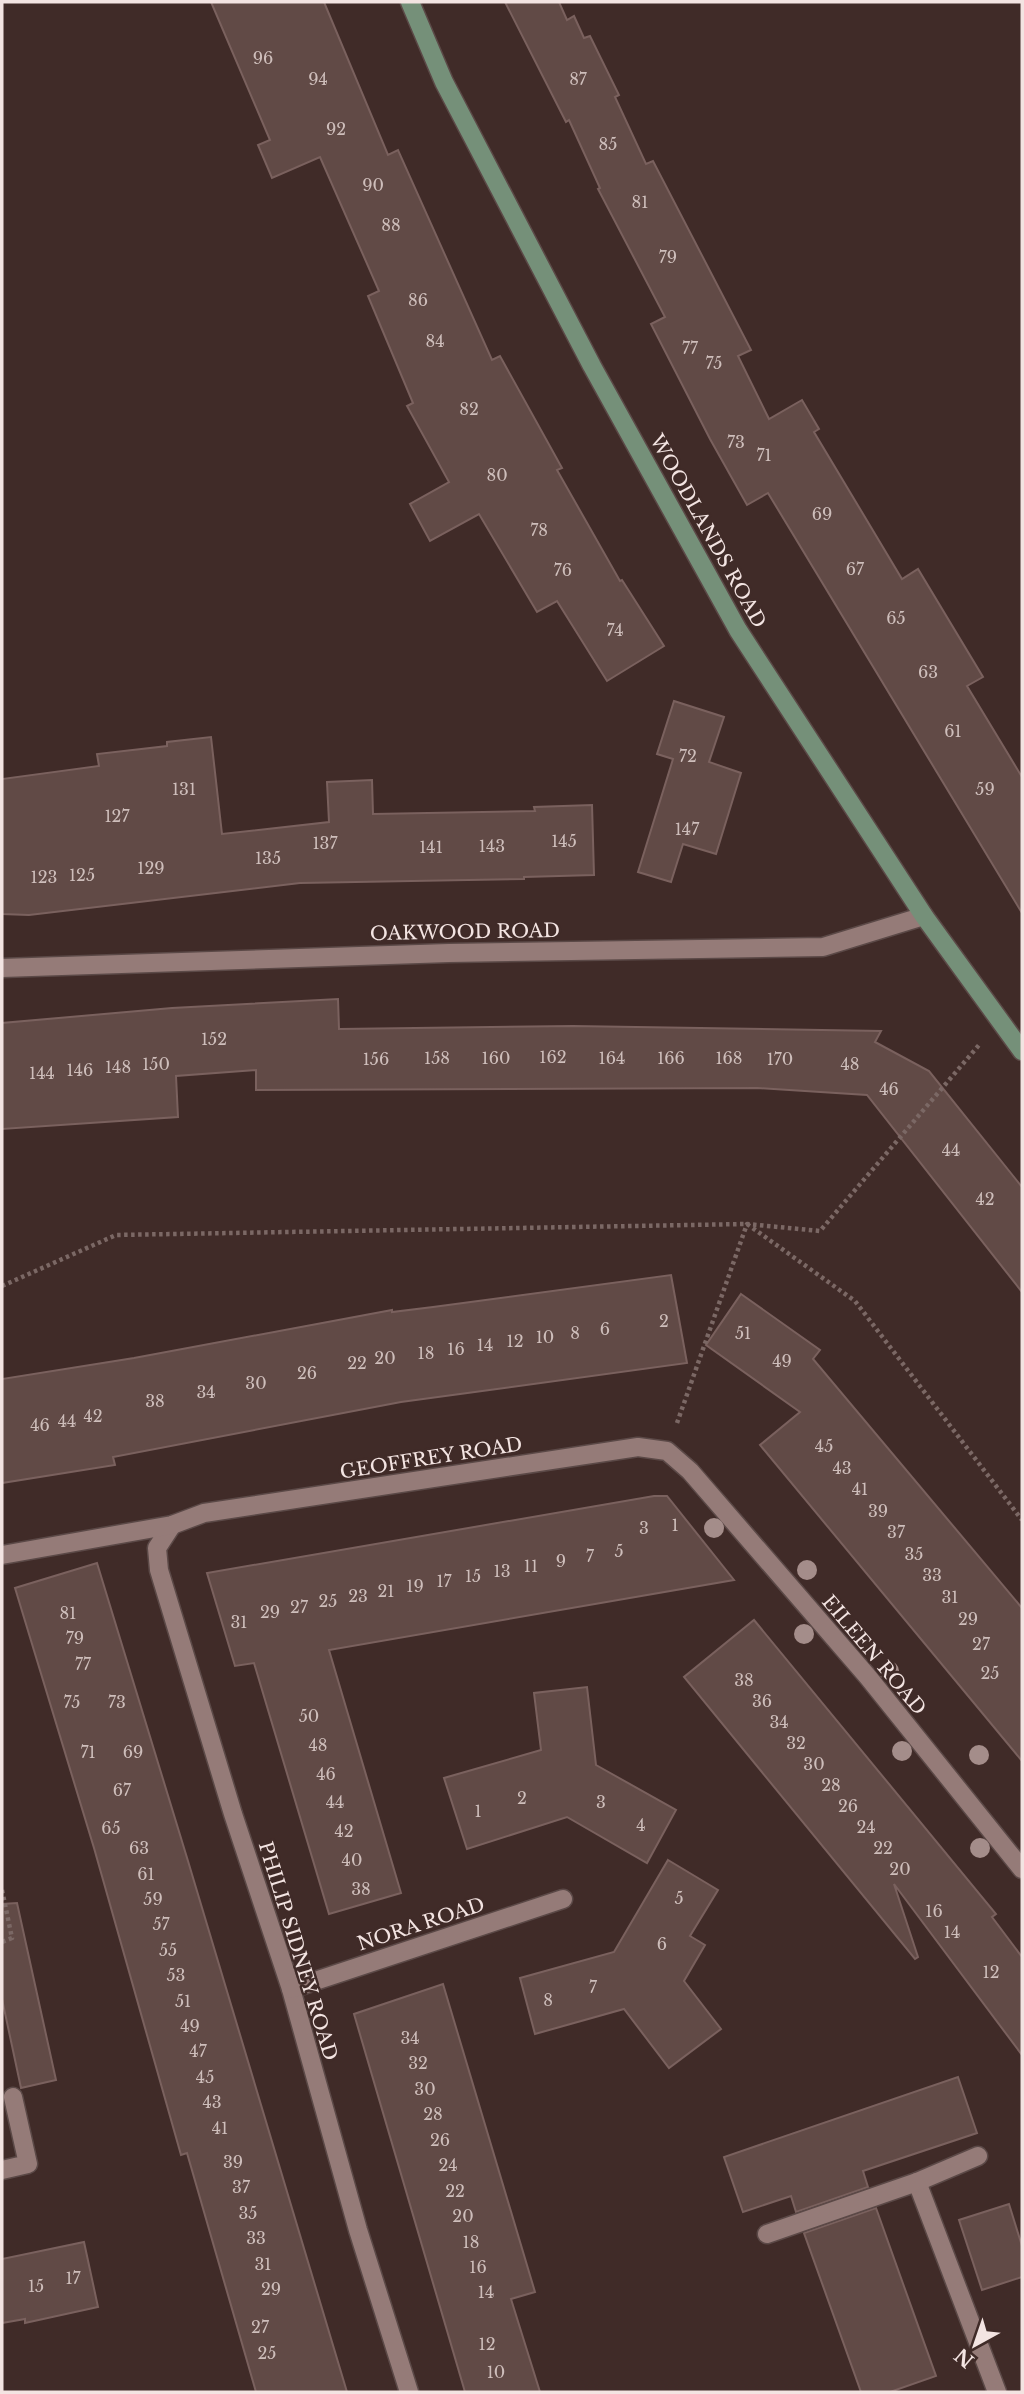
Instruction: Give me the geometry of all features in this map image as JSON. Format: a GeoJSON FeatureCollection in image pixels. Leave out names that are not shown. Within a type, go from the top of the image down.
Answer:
{"type":"FeatureCollection","features":[{"type":"Feature","properties":{"kind":"street","name":"WOODLANDS ROAD"},"geometry":{"type":"LineString","coordinates":[[410,2],[444,82],[592,366],[738,630],[924,916],[1022,1051]]}},
{"type":"Feature","properties":{"kind":"street","name":"OAKWOOD ROAD"},"geometry":{"type":"LineString","coordinates":[[2,968],[449,953],[823,947],[924,916]]}},
{"type":"Feature","properties":{"kind":"street","name":"GEOFFREY ROAD"},"geometry":{"type":"LineString","coordinates":[[2,1555],[172,1525],[204,1513],[638,1447],[667,1451]]}},
{"type":"Feature","properties":{"kind":"street","name":"EILEEN ROAD"},"geometry":{"type":"LineString","coordinates":[[667,1451],[690,1471],[868,1677],[1022,1869]]}},
{"type":"Feature","properties":{"kind":"street","name":"PHILIP SIDNEY ROAD"},"geometry":{"type":"LineString","coordinates":[[172,1525],[157,1548],[159,1570],[233,1814],[291,1989],[358,2230],[409,2392]]}},
{"type":"Feature","properties":{"kind":"street","name":"NORA ROAD"},"geometry":{"type":"LineString","coordinates":[[291,1989],[563,1899]]}},
{"type":"Feature","properties":{"kind":"street"},"geometry":{"type":"LineString","coordinates":[[2,2170],[28,2164],[13,2097]]}},
{"type":"Feature","properties":{"kind":"street"},"geometry":{"type":"LineString","coordinates":[[767,2234],[917,2182],[978,2157]]}},
{"type":"Feature","properties":{"kind":"street"},"geometry":{"type":"LineString","coordinates":[[917,2182],[997,2392]]}},
{"type":"Feature","properties":{"kind":"path"},"geometry":{"type":"LineString","coordinates":[[2,1286],[116,1235],[747,1224],[820,1231],[1000,1021]]}},
{"type":"Feature","properties":{"kind":"path"},"geometry":{"type":"LineString","coordinates":[[667,1451],[747,1224]]}},
{"type":"Feature","properties":{"kind":"path"},"geometry":{"type":"LineString","coordinates":[[747,1224],[855,1301],[1022,1520]]}},
{"type":"Feature","properties":{"kind":"path"},"geometry":{"type":"LineString","coordinates":[[2,1890],[12,1938],[2,1942]]}},
{"type":"Feature","properties":{"kind":"building"},"geometry":{"type":"Polygon","coordinates":[[[211,2],[324,2],[388,155],[398,150],[492,360],[500,356],[562,468],[557,470],[620,581],[622,580],[664,646],[607,681],[557,601],[537,612],[479,514],[430,541],[410,504],[449,482],[407,406],[413,403],[368,296],[379,291],[320,157],[272,178],[258,145],[270,140],[211,2]]]}},
{"type":"Feature","properties":{"kind":"building"},"geometry":{"type":"Polygon","coordinates":[[[505,2],[559,2],[567,20],[574,16],[584,38],[590,36],[619,95],[615,97],[646,164],[653,161],[751,350],[738,356],[769,419],[802,400],[819,429],[814,432],[902,579],[918,569],[983,677],[967,686],[1022,777],[1022,913],[768,493],[747,505],[651,324],[665,317],[598,189],[600,188],[569,120],[566,122],[505,2]]]}},
{"type":"Feature","properties":{"kind":"building"},"geometry":{"type":"Polygon","coordinates":[[[674,701],[724,717],[709,762],[741,773],[716,854],[683,844],[671,882],[638,872],[673,759],[657,754],[674,701]]]}},
{"type":"Feature","properties":{"kind":"building"},"geometry":{"type":"Polygon","coordinates":[[[211,737],[222,834],[329,822],[327,782],[372,780],[373,814],[535,811],[534,807],[592,805],[594,875],[300,883],[29,915],[2,914],[2,779],[99,766],[97,754],[167,746],[167,742],[211,737]]]}},
{"type":"Feature","properties":{"kind":"building"},"geometry":{"type":"Polygon","coordinates":[[[338,999],[339,1029],[573,1026],[881,1031],[875,1042],[929,1071],[1022,1187],[1022,1292],[867,1095],[758,1088],[256,1090],[256,1070],[176,1076],[178,1117],[2,1129],[2,1023],[172,1008],[338,999]]]}},
{"type":"Feature","properties":{"kind":"building"},"geometry":{"type":"Polygon","coordinates":[[[671,1275],[687,1363],[401,1402],[113,1457],[115,1465],[2,1483],[2,1379],[134,1358],[392,1310],[433,1307],[671,1275]]]}},
{"type":"Feature","properties":{"kind":"building"},"geometry":{"type":"Polygon","coordinates":[[[741,1294],[820,1350],[813,1359],[1022,1608],[1022,1761],[760,1445],[800,1412],[706,1345],[741,1294]]]}},
{"type":"Feature","properties":{"kind":"building"},"geometry":{"type":"Polygon","coordinates":[[[654,1496],[667,1496],[734,1580],[329,1650],[401,1893],[329,1914],[254,1663],[235,1666],[207,1573],[654,1496]]]}},
{"type":"Feature","properties":{"kind":"building"},"geometry":{"type":"Polygon","coordinates":[[[97,1563],[347,2392],[256,2392],[187,2153],[181,2155],[94,1848],[15,1588],[97,1563]]]}},
{"type":"Feature","properties":{"kind":"building"},"geometry":{"type":"Polygon","coordinates":[[[754,1620],[996,1914],[992,1917],[1022,1957],[1022,2055],[894,1884],[918,1957],[915,1959],[684,1677],[754,1620]]]}},
{"type":"Feature","properties":{"kind":"building"},"geometry":{"type":"Polygon","coordinates":[[[587,1687],[596,1765],[676,1810],[647,1863],[567,1817],[467,1849],[444,1778],[541,1750],[534,1693],[587,1687]]]}},
{"type":"Feature","properties":{"kind":"building"},"geometry":{"type":"Polygon","coordinates":[[[668,1860],[718,1890],[690,1936],[705,1945],[684,1981],[721,2029],[669,2068],[624,2009],[535,2034],[520,1978],[614,1952],[668,1860]]]}},
{"type":"Feature","properties":{"kind":"building"},"geometry":{"type":"Polygon","coordinates":[[[17,1903],[56,2080],[21,2088],[2,1999],[2,1904],[17,1903]]]}},
{"type":"Feature","properties":{"kind":"building"},"geometry":{"type":"Polygon","coordinates":[[[443,1984],[535,2292],[511,2299],[540,2392],[465,2392],[354,2014],[443,1984]]]}},
{"type":"Feature","properties":{"kind":"building"},"geometry":{"type":"Polygon","coordinates":[[[958,2077],[977,2133],[863,2171],[868,2187],[796,2212],[791,2196],[743,2212],[724,2157],[958,2077]]]}},
{"type":"Feature","properties":{"kind":"building"},"geometry":{"type":"Polygon","coordinates":[[[1009,2204],[1022,2246],[1022,2277],[982,2290],[959,2220],[1009,2204]]]}},
{"type":"Feature","properties":{"kind":"building"},"geometry":{"type":"Polygon","coordinates":[[[876,2208],[936,2376],[890,2392],[861,2392],[804,2233],[876,2208]]]}},
{"type":"Feature","properties":{"kind":"building"},"geometry":{"type":"Polygon","coordinates":[[[84,2242],[98,2307],[25,2323],[25,2319],[2,2323],[2,2259],[84,2242]]]}}]}
